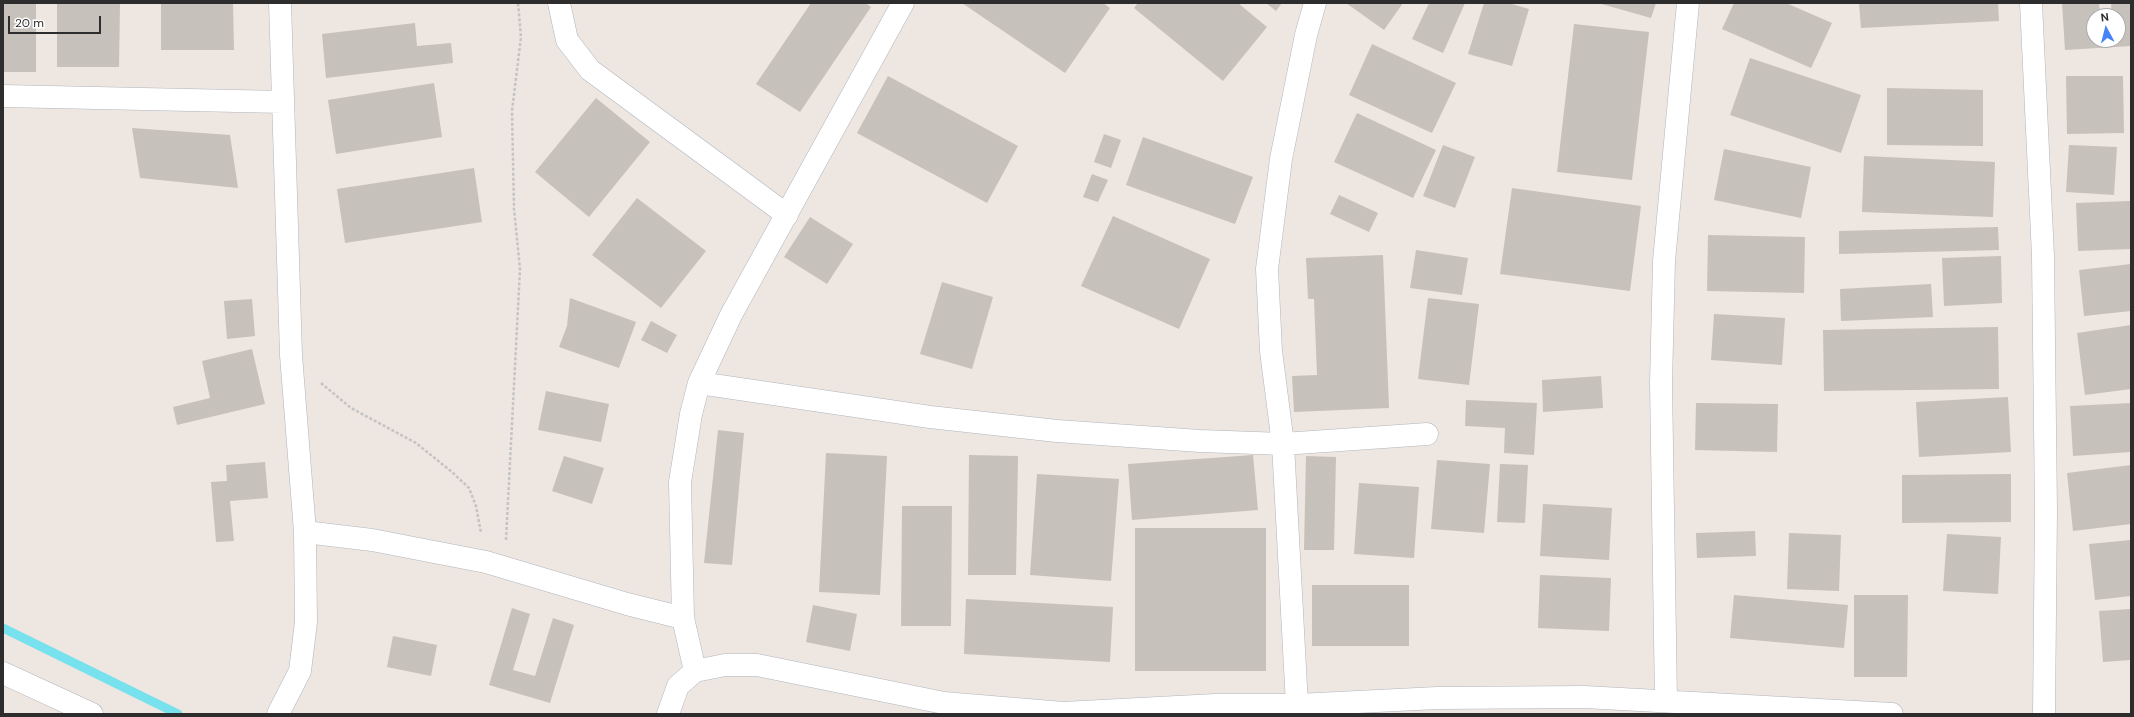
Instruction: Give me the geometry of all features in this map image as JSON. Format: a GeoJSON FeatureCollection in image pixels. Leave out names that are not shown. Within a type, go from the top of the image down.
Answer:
{"type":"FeatureCollection","features":[{"type":"Feature","properties":{"kind":"street"},"geometry":{"type":"LineString","coordinates":[[278,714],[300,671],[306,622],[305,532],[291,355],[280,3]]}},
{"type":"Feature","properties":{"kind":"street"},"geometry":{"type":"LineString","coordinates":[[559,3],[567,40],[590,70],[787,215]]}},
{"type":"Feature","properties":{"kind":"street"},"geometry":{"type":"LineString","coordinates":[[695,671],[683,618],[680,482],[691,414],[699,383],[731,315],[903,3]]}},
{"type":"Feature","properties":{"kind":"street"},"geometry":{"type":"LineString","coordinates":[[1296,705],[1282,444],[1271,351],[1267,269],[1281,159],[1306,35],[1315,3]]}},
{"type":"Feature","properties":{"kind":"street"},"geometry":{"type":"LineString","coordinates":[[1666,701],[1661,383],[1664,261],[1688,3]]}},
{"type":"Feature","properties":{"kind":"street"},"geometry":{"type":"LineString","coordinates":[[2030,3],[2043,256],[2046,511],[2044,714]]}},
{"type":"Feature","properties":{"kind":"street"},"geometry":{"type":"LineString","coordinates":[[3,96],[283,102]]}},
{"type":"Feature","properties":{"kind":"street"},"geometry":{"type":"LineString","coordinates":[[699,383],[930,417],[1057,431],[1200,441],[1282,444],[1427,434]]}},
{"type":"Feature","properties":{"kind":"street"},"geometry":{"type":"LineString","coordinates":[[305,532],[372,540],[495,565],[535,575],[627,604],[683,618]]}},
{"type":"Feature","properties":{"kind":"street"},"geometry":{"type":"LineString","coordinates":[[668,714],[678,686],[695,671],[725,665],[757,665],[944,703],[1063,713],[1216,705],[1296,705],[1437,698],[1585,697],[1892,714]]}},
{"type":"Feature","properties":{"kind":"street"},"geometry":{"type":"LineString","coordinates":[[3,673],[92,714]]}},
{"type":"Feature","properties":{"kind":"path"},"geometry":{"type":"LineString","coordinates":[[495,565],[520,269],[514,210],[512,110],[521,36],[518,3]]}},
{"type":"Feature","properties":{"kind":"path"},"geometry":{"type":"LineString","coordinates":[[291,355],[351,408],[416,443],[469,488],[495,565]]}},
{"type":"Feature","properties":{"kind":"building"},"geometry":{"type":"Polygon","coordinates":[[[3,3],[36,3],[36,72],[3,72],[3,3]]]}},
{"type":"Feature","properties":{"kind":"building"},"geometry":{"type":"Polygon","coordinates":[[[57,3],[120,3],[119,67],[57,67],[57,3]]]}},
{"type":"Feature","properties":{"kind":"building"},"geometry":{"type":"Polygon","coordinates":[[[161,3],[233,3],[234,50],[161,50],[161,3]]]}},
{"type":"Feature","properties":{"kind":"building"},"geometry":{"type":"Polygon","coordinates":[[[811,3],[865,3],[871,7],[800,112],[756,84],[811,3]]]}},
{"type":"Feature","properties":{"kind":"building"},"geometry":{"type":"Polygon","coordinates":[[[962,3],[1103,3],[1110,8],[1065,73],[962,3]]]}},
{"type":"Feature","properties":{"kind":"building"},"geometry":{"type":"Polygon","coordinates":[[[1138,3],[1238,3],[1267,27],[1223,81],[1134,8],[1138,3]]]}},
{"type":"Feature","properties":{"kind":"building"},"geometry":{"type":"Polygon","coordinates":[[[1266,3],[1282,3],[1276,11],[1266,3]]]}},
{"type":"Feature","properties":{"kind":"building"},"geometry":{"type":"Polygon","coordinates":[[[1346,3],[1403,3],[1384,30],[1346,3]]]}},
{"type":"Feature","properties":{"kind":"building"},"geometry":{"type":"Polygon","coordinates":[[[1429,3],[1465,3],[1443,53],[1412,39],[1429,3]]]}},
{"type":"Feature","properties":{"kind":"building"},"geometry":{"type":"Polygon","coordinates":[[[1484,3],[1508,3],[1529,9],[1512,66],[1468,54],[1484,3]]]}},
{"type":"Feature","properties":{"kind":"building"},"geometry":{"type":"Polygon","coordinates":[[[1598,3],[1656,3],[1651,18],[1598,3]]]}},
{"type":"Feature","properties":{"kind":"building"},"geometry":{"type":"Polygon","coordinates":[[[1734,3],[1786,3],[1832,23],[1811,68],[1722,29],[1734,3]]]}},
{"type":"Feature","properties":{"kind":"building"},"geometry":{"type":"Polygon","coordinates":[[[1859,3],[1998,3],[1999,21],[1861,28],[1859,3]]]}},
{"type":"Feature","properties":{"kind":"building"},"geometry":{"type":"Polygon","coordinates":[[[2062,3],[2099,3],[2099,8],[2086,8],[2086,48],[2098,48],[2065,50],[2062,3]]]}},
{"type":"Feature","properties":{"kind":"building"},"geometry":{"type":"Polygon","coordinates":[[[2111,3],[2131,3],[2131,46],[2126,46],[2126,8],[2111,8],[2111,3]]]}},
{"type":"Feature","properties":{"kind":"building"},"geometry":{"type":"Polygon","coordinates":[[[415,23],[417,46],[451,43],[453,63],[326,78],[322,34],[415,23]]]}},
{"type":"Feature","properties":{"kind":"building"},"geometry":{"type":"Polygon","coordinates":[[[1574,24],[1649,32],[1632,180],[1557,172],[1574,24]]]}},
{"type":"Feature","properties":{"kind":"building"},"geometry":{"type":"Polygon","coordinates":[[[1372,44],[1456,83],[1432,133],[1349,95],[1372,44]]]}},
{"type":"Feature","properties":{"kind":"building"},"geometry":{"type":"Polygon","coordinates":[[[1750,58],[1861,95],[1841,153],[1730,115],[1750,58]]]}},
{"type":"Feature","properties":{"kind":"building"},"geometry":{"type":"Polygon","coordinates":[[[888,76],[1018,146],[987,203],[857,133],[888,76]]]}},
{"type":"Feature","properties":{"kind":"building"},"geometry":{"type":"Polygon","coordinates":[[[2066,76],[2123,76],[2124,133],[2067,134],[2066,76]]]}},
{"type":"Feature","properties":{"kind":"building"},"geometry":{"type":"Polygon","coordinates":[[[434,83],[442,137],[336,154],[328,100],[434,83]]]}},
{"type":"Feature","properties":{"kind":"building"},"geometry":{"type":"Polygon","coordinates":[[[1887,88],[1983,90],[1983,146],[1887,145],[1887,88]]]}},
{"type":"Feature","properties":{"kind":"building"},"geometry":{"type":"Polygon","coordinates":[[[596,98],[650,142],[589,217],[535,172],[596,98]]]}},
{"type":"Feature","properties":{"kind":"building"},"geometry":{"type":"Polygon","coordinates":[[[1357,113],[1436,150],[1413,198],[1334,162],[1357,113]]]}},
{"type":"Feature","properties":{"kind":"building"},"geometry":{"type":"Polygon","coordinates":[[[132,128],[230,135],[238,188],[140,178],[132,128]]]}},
{"type":"Feature","properties":{"kind":"building"},"geometry":{"type":"Polygon","coordinates":[[[1104,134],[1121,140],[1111,168],[1094,162],[1104,134]]]}},
{"type":"Feature","properties":{"kind":"building"},"geometry":{"type":"Polygon","coordinates":[[[1143,137],[1253,177],[1235,224],[1126,185],[1143,137]]]}},
{"type":"Feature","properties":{"kind":"building"},"geometry":{"type":"Polygon","coordinates":[[[1443,145],[1475,157],[1455,208],[1423,196],[1443,145]]]}},
{"type":"Feature","properties":{"kind":"building"},"geometry":{"type":"Polygon","coordinates":[[[2069,145],[2117,147],[2114,195],[2066,192],[2069,145]]]}},
{"type":"Feature","properties":{"kind":"building"},"geometry":{"type":"Polygon","coordinates":[[[1724,149],[1811,167],[1801,218],[1714,200],[1724,149]]]}},
{"type":"Feature","properties":{"kind":"building"},"geometry":{"type":"Polygon","coordinates":[[[1864,156],[1995,162],[1993,217],[1862,212],[1864,156]]]}},
{"type":"Feature","properties":{"kind":"building"},"geometry":{"type":"Polygon","coordinates":[[[474,168],[482,222],[345,243],[337,189],[474,168]]]}},
{"type":"Feature","properties":{"kind":"building"},"geometry":{"type":"Polygon","coordinates":[[[1092,174],[1108,180],[1098,202],[1083,197],[1092,174]]]}},
{"type":"Feature","properties":{"kind":"building"},"geometry":{"type":"Polygon","coordinates":[[[1512,188],[1641,206],[1630,291],[1500,274],[1512,188]]]}},
{"type":"Feature","properties":{"kind":"building"},"geometry":{"type":"Polygon","coordinates":[[[1339,195],[1378,213],[1369,232],[1330,214],[1339,195]]]}},
{"type":"Feature","properties":{"kind":"building"},"geometry":{"type":"Polygon","coordinates":[[[637,198],[706,251],[661,308],[592,255],[637,198]]]}},
{"type":"Feature","properties":{"kind":"building"},"geometry":{"type":"Polygon","coordinates":[[[2130,201],[2131,249],[2078,251],[2076,203],[2130,201]]]}},
{"type":"Feature","properties":{"kind":"building"},"geometry":{"type":"Polygon","coordinates":[[[1113,216],[1210,259],[1179,329],[1081,286],[1113,216]]]}},
{"type":"Feature","properties":{"kind":"building"},"geometry":{"type":"Polygon","coordinates":[[[810,217],[853,244],[827,284],[784,257],[810,217]]]}},
{"type":"Feature","properties":{"kind":"building"},"geometry":{"type":"Polygon","coordinates":[[[1998,227],[1999,250],[1839,254],[1839,231],[1998,227]]]}},
{"type":"Feature","properties":{"kind":"building"},"geometry":{"type":"Polygon","coordinates":[[[1708,235],[1805,237],[1804,293],[1707,291],[1708,235]]]}},
{"type":"Feature","properties":{"kind":"building"},"geometry":{"type":"Polygon","coordinates":[[[1416,250],[1468,258],[1462,295],[1410,288],[1416,250]]]}},
{"type":"Feature","properties":{"kind":"building"},"geometry":{"type":"Polygon","coordinates":[[[1383,255],[1389,408],[1294,412],[1292,376],[1317,375],[1314,299],[1308,299],[1306,258],[1383,255]]]}},
{"type":"Feature","properties":{"kind":"building"},"geometry":{"type":"Polygon","coordinates":[[[2001,256],[2002,303],[1944,306],[1942,258],[2001,256]]]}},
{"type":"Feature","properties":{"kind":"building"},"geometry":{"type":"Polygon","coordinates":[[[2131,264],[2131,311],[2084,316],[2079,270],[2131,264]]]}},
{"type":"Feature","properties":{"kind":"building"},"geometry":{"type":"Polygon","coordinates":[[[942,282],[993,297],[972,369],[920,354],[942,282]]]}},
{"type":"Feature","properties":{"kind":"building"},"geometry":{"type":"Polygon","coordinates":[[[1931,284],[1933,317],[1841,321],[1840,289],[1931,284]]]}},
{"type":"Feature","properties":{"kind":"building"},"geometry":{"type":"Polygon","coordinates":[[[570,298],[636,322],[619,368],[559,347],[567,326],[570,298]]]}},
{"type":"Feature","properties":{"kind":"building"},"geometry":{"type":"Polygon","coordinates":[[[1428,298],[1479,304],[1469,385],[1418,379],[1428,298]]]}},
{"type":"Feature","properties":{"kind":"building"},"geometry":{"type":"Polygon","coordinates":[[[252,299],[255,336],[227,339],[224,301],[252,299]]]}},
{"type":"Feature","properties":{"kind":"building"},"geometry":{"type":"Polygon","coordinates":[[[1714,314],[1785,318],[1782,365],[1711,360],[1714,314]]]}},
{"type":"Feature","properties":{"kind":"building"},"geometry":{"type":"Polygon","coordinates":[[[651,321],[677,335],[667,353],[641,340],[651,321]]]}},
{"type":"Feature","properties":{"kind":"building"},"geometry":{"type":"Polygon","coordinates":[[[2131,325],[2131,389],[2085,395],[2077,333],[2131,325]]]}},
{"type":"Feature","properties":{"kind":"building"},"geometry":{"type":"Polygon","coordinates":[[[1998,327],[1999,389],[1824,391],[1823,330],[1998,327]]]}},
{"type":"Feature","properties":{"kind":"building"},"geometry":{"type":"Polygon","coordinates":[[[252,349],[265,404],[177,425],[173,407],[210,398],[202,361],[252,349]]]}},
{"type":"Feature","properties":{"kind":"building"},"geometry":{"type":"Polygon","coordinates":[[[1601,376],[1603,408],[1543,412],[1542,380],[1601,376]]]}},
{"type":"Feature","properties":{"kind":"building"},"geometry":{"type":"Polygon","coordinates":[[[546,391],[609,404],[601,442],[538,430],[546,391]]]}},
{"type":"Feature","properties":{"kind":"building"},"geometry":{"type":"Polygon","coordinates":[[[2008,397],[2011,452],[1919,457],[1916,402],[2008,397]]]}},
{"type":"Feature","properties":{"kind":"building"},"geometry":{"type":"Polygon","coordinates":[[[1466,400],[1537,403],[1534,455],[1504,453],[1505,428],[1465,426],[1466,400]]]}},
{"type":"Feature","properties":{"kind":"building"},"geometry":{"type":"Polygon","coordinates":[[[1696,403],[1778,404],[1777,452],[1695,450],[1696,403]]]}},
{"type":"Feature","properties":{"kind":"building"},"geometry":{"type":"Polygon","coordinates":[[[2131,403],[2131,452],[2073,456],[2070,406],[2131,403]]]}},
{"type":"Feature","properties":{"kind":"building"},"geometry":{"type":"Polygon","coordinates":[[[718,430],[744,433],[732,565],[704,563],[718,430]]]}},
{"type":"Feature","properties":{"kind":"building"},"geometry":{"type":"Polygon","coordinates":[[[826,453],[887,456],[880,595],[819,592],[826,453]]]}},
{"type":"Feature","properties":{"kind":"building"},"geometry":{"type":"Polygon","coordinates":[[[969,455],[1018,456],[1016,575],[968,575],[969,455]]]}},
{"type":"Feature","properties":{"kind":"building"},"geometry":{"type":"Polygon","coordinates":[[[1253,455],[1258,510],[1132,520],[1128,464],[1253,455]]]}},
{"type":"Feature","properties":{"kind":"building"},"geometry":{"type":"Polygon","coordinates":[[[564,456],[604,468],[592,504],[552,491],[564,456]]]}},
{"type":"Feature","properties":{"kind":"building"},"geometry":{"type":"Polygon","coordinates":[[[1306,456],[1336,457],[1334,550],[1304,550],[1306,456]]]}},
{"type":"Feature","properties":{"kind":"building"},"geometry":{"type":"Polygon","coordinates":[[[1437,460],[1490,464],[1484,533],[1431,529],[1437,460]]]}},
{"type":"Feature","properties":{"kind":"building"},"geometry":{"type":"Polygon","coordinates":[[[265,462],[268,498],[230,501],[234,541],[216,542],[211,482],[227,481],[226,465],[265,462]]]}},
{"type":"Feature","properties":{"kind":"building"},"geometry":{"type":"Polygon","coordinates":[[[1500,464],[1528,465],[1525,523],[1497,522],[1500,464]]]}},
{"type":"Feature","properties":{"kind":"building"},"geometry":{"type":"Polygon","coordinates":[[[2131,465],[2131,524],[2073,531],[2067,473],[2131,465]]]}},
{"type":"Feature","properties":{"kind":"building"},"geometry":{"type":"Polygon","coordinates":[[[1037,474],[1119,479],[1111,581],[1030,575],[1037,474]]]}},
{"type":"Feature","properties":{"kind":"building"},"geometry":{"type":"Polygon","coordinates":[[[2011,474],[2011,522],[1902,523],[1902,475],[2011,474]]]}},
{"type":"Feature","properties":{"kind":"building"},"geometry":{"type":"Polygon","coordinates":[[[1359,483],[1419,487],[1414,558],[1354,554],[1359,483]]]}},
{"type":"Feature","properties":{"kind":"building"},"geometry":{"type":"Polygon","coordinates":[[[1543,504],[1612,508],[1609,560],[1540,556],[1543,504]]]}},
{"type":"Feature","properties":{"kind":"building"},"geometry":{"type":"Polygon","coordinates":[[[902,506],[952,506],[951,626],[901,626],[902,506]]]}},
{"type":"Feature","properties":{"kind":"building"},"geometry":{"type":"Polygon","coordinates":[[[1135,528],[1266,528],[1266,671],[1135,671],[1135,528]]]}},
{"type":"Feature","properties":{"kind":"building"},"geometry":{"type":"Polygon","coordinates":[[[1755,531],[1756,556],[1697,558],[1696,533],[1755,531]]]}},
{"type":"Feature","properties":{"kind":"building"},"geometry":{"type":"Polygon","coordinates":[[[1789,533],[1841,535],[1839,591],[1787,589],[1789,533]]]}},
{"type":"Feature","properties":{"kind":"building"},"geometry":{"type":"Polygon","coordinates":[[[1947,534],[2001,537],[1998,594],[1943,591],[1947,534]]]}},
{"type":"Feature","properties":{"kind":"building"},"geometry":{"type":"Polygon","coordinates":[[[2131,540],[2131,596],[2095,600],[2089,544],[2131,540]]]}},
{"type":"Feature","properties":{"kind":"building"},"geometry":{"type":"Polygon","coordinates":[[[1540,575],[1611,578],[1609,631],[1538,628],[1540,575]]]}},
{"type":"Feature","properties":{"kind":"building"},"geometry":{"type":"Polygon","coordinates":[[[1312,585],[1409,585],[1409,646],[1312,646],[1312,585]]]}},
{"type":"Feature","properties":{"kind":"building"},"geometry":{"type":"Polygon","coordinates":[[[1734,595],[1848,605],[1844,648],[1730,638],[1734,595]]]}},
{"type":"Feature","properties":{"kind":"building"},"geometry":{"type":"Polygon","coordinates":[[[1854,595],[1908,595],[1907,677],[1854,677],[1854,595]]]}},
{"type":"Feature","properties":{"kind":"building"},"geometry":{"type":"Polygon","coordinates":[[[966,599],[1113,607],[1110,662],[964,654],[966,599]]]}},
{"type":"Feature","properties":{"kind":"building"},"geometry":{"type":"Polygon","coordinates":[[[813,605],[857,614],[850,651],[806,642],[813,605]]]}},
{"type":"Feature","properties":{"kind":"building"},"geometry":{"type":"Polygon","coordinates":[[[512,608],[530,614],[513,670],[535,676],[553,618],[574,625],[550,703],[489,685],[512,608]]]}},
{"type":"Feature","properties":{"kind":"building"},"geometry":{"type":"Polygon","coordinates":[[[2131,609],[2131,660],[2103,662],[2099,611],[2131,609]]]}},
{"type":"Feature","properties":{"kind":"building"},"geometry":{"type":"Polygon","coordinates":[[[393,636],[437,645],[431,676],[387,667],[393,636]]]}},
{"type":"Feature","properties":{"kind":"waterway"},"geometry":{"type":"LineString","coordinates":[[3,628],[178,714]]}}]}
